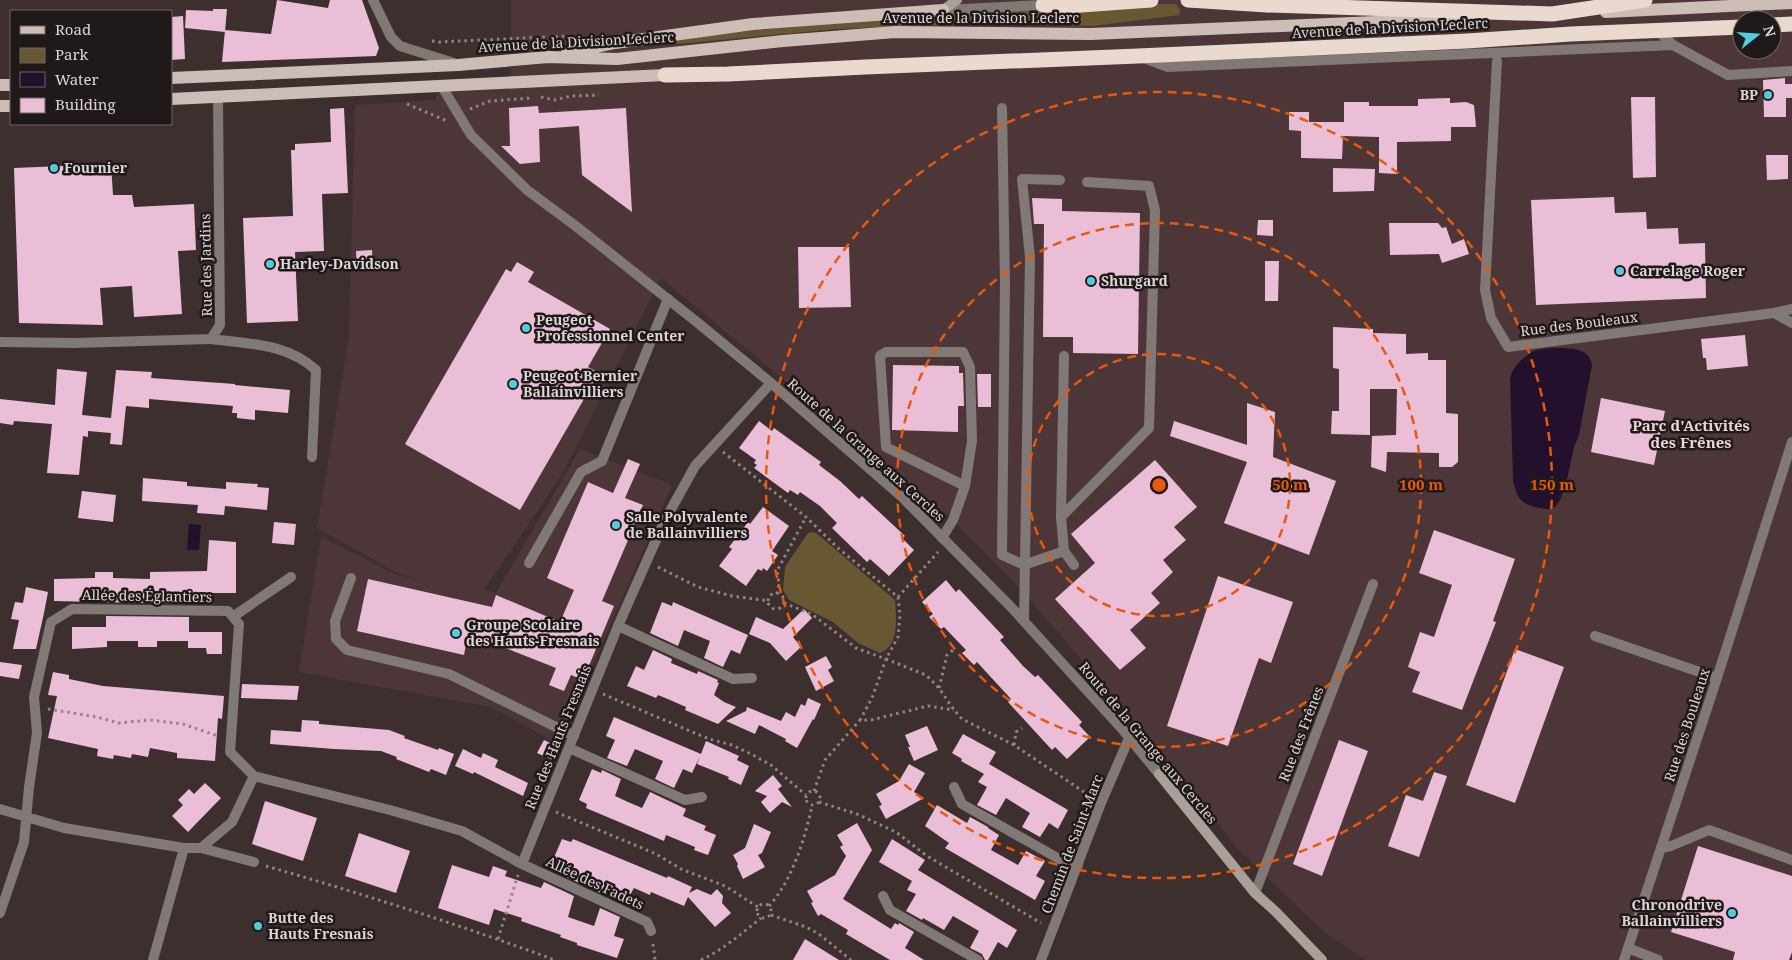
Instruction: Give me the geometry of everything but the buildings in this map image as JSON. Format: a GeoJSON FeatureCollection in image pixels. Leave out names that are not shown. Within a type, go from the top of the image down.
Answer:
{"type":"FeatureCollection","features":[{"type":"Feature","properties":{"kind":"highway"},"geometry":{"type":"LineString","coordinates":[[1039,3],[1067,6],[1152,0]]}},
{"type":"Feature","properties":{"kind":"highway"},"geometry":{"type":"LineString","coordinates":[[1188,0],[1552,14],[1644,0]]}},
{"type":"Feature","properties":{"kind":"highway","name":"Avenue de la Division Leclerc"},"geometry":{"type":"LineString","coordinates":[[665,75],[728,74],[1138,56],[1732,27]]}},
{"type":"Feature","properties":{"kind":"main road","name":"Avenue de la Division Leclerc"},"geometry":{"type":"LineString","coordinates":[[172,78],[458,64],[548,57],[617,59],[783,41],[895,32],[1091,34],[1792,3]]}},
{"type":"Feature","properties":{"kind":"main road"},"geometry":{"type":"LineString","coordinates":[[548,57],[615,43],[753,24],[944,10]]}},
{"type":"Feature","properties":{"kind":"main road","name":"Avenue de la Division Leclerc"},"geometry":{"type":"LineString","coordinates":[[172,99],[665,75]]}},
{"type":"Feature","properties":{"kind":"street"},"geometry":{"type":"LineString","coordinates":[[373,0],[391,36],[400,46],[458,64]]}},
{"type":"Feature","properties":{"kind":"street"},"geometry":{"type":"LineString","coordinates":[[944,10],[957,0]]}},
{"type":"Feature","properties":{"kind":"street"},"geometry":{"type":"LineString","coordinates":[[944,10],[1039,3]]}},
{"type":"Feature","properties":{"kind":"street"},"geometry":{"type":"LineString","coordinates":[[1658,31],[1673,45],[1728,75],[1792,71]]}},
{"type":"Feature","properties":{"kind":"street"},"geometry":{"type":"LineString","coordinates":[[1138,56],[1168,67],[1673,45]]}},
{"type":"Feature","properties":{"kind":"street","name":"Rue des Bouleaux"},"geometry":{"type":"LineString","coordinates":[[1497,61],[1486,290],[1491,318],[1508,347],[1774,313]]}},
{"type":"Feature","properties":{"kind":"street","name":"Route de la Grange aux Cercles"},"geometry":{"type":"LineString","coordinates":[[441,85],[471,135],[527,190],[668,299],[771,384],[902,497],[1024,621],[1129,738],[1255,893],[1322,960]]}},
{"type":"Feature","properties":{"kind":"street","name":"Rue des Jardins"},"geometry":{"type":"LineString","coordinates":[[211,339],[220,325],[218,97]]}},
{"type":"Feature","properties":{"kind":"street"},"geometry":{"type":"LineString","coordinates":[[1002,108],[1005,284],[1002,554],[1024,566],[1064,551]]}},
{"type":"Feature","properties":{"kind":"street"},"geometry":{"type":"LineString","coordinates":[[1024,621],[1030,256],[1022,179],[1060,180]]}},
{"type":"Feature","properties":{"kind":"street"},"geometry":{"type":"LineString","coordinates":[[1060,517],[1149,428],[1155,210],[1149,186],[1087,182]]}},
{"type":"Feature","properties":{"kind":"street"},"geometry":{"type":"LineString","coordinates":[[529,563],[581,472],[602,461],[668,299]]}},
{"type":"Feature","properties":{"kind":"street"},"geometry":{"type":"LineString","coordinates":[[1774,313],[1792,309]]}},
{"type":"Feature","properties":{"kind":"street"},"geometry":{"type":"LineString","coordinates":[[1774,313],[1792,323]]}},
{"type":"Feature","properties":{"kind":"street"},"geometry":{"type":"LineString","coordinates":[[0,342],[74,343],[211,339],[279,348],[305,360],[316,370],[312,457]]}},
{"type":"Feature","properties":{"kind":"street"},"geometry":{"type":"LineString","coordinates":[[944,540],[965,486],[972,440],[970,367],[963,352],[886,352],[880,356],[886,447],[965,486]]}},
{"type":"Feature","properties":{"kind":"street"},"geometry":{"type":"LineString","coordinates":[[1064,356],[1060,517],[1064,551],[1074,565]]}},
{"type":"Feature","properties":{"kind":"street","name":"Rue des Hauts Fresnais"},"geometry":{"type":"LineString","coordinates":[[522,864],[618,626],[664,522],[695,466],[771,384]]}},
{"type":"Feature","properties":{"kind":"street","name":"Rue des Bouleaux"},"geometry":{"type":"LineString","coordinates":[[1624,960],[1792,442]]}},
{"type":"Feature","properties":{"kind":"street"},"geometry":{"type":"LineString","coordinates":[[291,577],[234,616],[239,624],[230,752],[254,776],[390,810],[462,831],[522,864]]}},
{"type":"Feature","properties":{"kind":"street"},"geometry":{"type":"LineString","coordinates":[[351,578],[335,621],[336,639],[347,650],[449,674],[574,736]]}},
{"type":"Feature","properties":{"kind":"street","name":"Rue des Frênes"},"geometry":{"type":"LineString","coordinates":[[1255,893],[1373,584]]}},
{"type":"Feature","properties":{"kind":"street","name":"Allée des Églantiers"},"geometry":{"type":"LineString","coordinates":[[0,913],[24,842],[37,733],[34,697],[51,622],[72,608],[228,610],[234,616]]}},
{"type":"Feature","properties":{"kind":"street"},"geometry":{"type":"LineString","coordinates":[[618,626],[733,679],[752,678]]}},
{"type":"Feature","properties":{"kind":"street"},"geometry":{"type":"LineString","coordinates":[[1594,636],[1717,678]]}},
{"type":"Feature","properties":{"kind":"street","name":"Chemin de Saint-Marc"},"geometry":{"type":"LineString","coordinates":[[1041,960],[1101,803],[1129,738]]}},
{"type":"Feature","properties":{"kind":"street"},"geometry":{"type":"LineString","coordinates":[[569,748],[686,800],[702,797]]}},
{"type":"Feature","properties":{"kind":"street"},"geometry":{"type":"LineString","coordinates":[[201,848],[232,822],[254,776]]}},
{"type":"Feature","properties":{"kind":"street"},"geometry":{"type":"LineString","coordinates":[[954,787],[962,804],[1061,860],[1078,865]]}},
{"type":"Feature","properties":{"kind":"street"},"geometry":{"type":"LineString","coordinates":[[0,809],[64,828],[184,848],[201,848],[254,862]]}},
{"type":"Feature","properties":{"kind":"street"},"geometry":{"type":"LineString","coordinates":[[1661,848],[1672,846],[1709,830],[1792,860]]}},
{"type":"Feature","properties":{"kind":"street"},"geometry":{"type":"LineString","coordinates":[[153,960],[184,848]]}},
{"type":"Feature","properties":{"kind":"street","name":"Allée des Fadets"},"geometry":{"type":"LineString","coordinates":[[522,864],[647,922],[651,931]]}},
{"type":"Feature","properties":{"kind":"street"},"geometry":{"type":"LineString","coordinates":[[883,896],[890,910],[978,960]]}},
{"type":"Feature","properties":{"kind":"street"},"geometry":{"type":"LineString","coordinates":[[1628,948],[1658,960]]}},
{"type":"Feature","properties":{"kind":"path"},"geometry":{"type":"LineString","coordinates":[[431,40],[449,41],[572,36]]}},
{"type":"Feature","properties":{"kind":"path"},"geometry":{"type":"LineString","coordinates":[[714,445],[806,517],[839,550],[898,598],[900,615],[898,637],[886,659],[872,698],[860,720],[825,760],[814,791],[806,795]]}},
{"type":"Feature","properties":{"kind":"path"},"geometry":{"type":"LineString","coordinates":[[777,594],[779,583],[777,570],[806,517]]}},
{"type":"Feature","properties":{"kind":"path"},"geometry":{"type":"LineString","coordinates":[[898,598],[944,540]]}},
{"type":"Feature","properties":{"kind":"path"},"geometry":{"type":"LineString","coordinates":[[646,561],[698,587],[732,596],[769,601]]}},
{"type":"Feature","properties":{"kind":"path"},"geometry":{"type":"LineString","coordinates":[[777,594],[782,596],[784,603],[781,607],[775,609],[770,606],[771,595],[777,594]]}},
{"type":"Feature","properties":{"kind":"path"},"geometry":{"type":"LineString","coordinates":[[784,603],[813,615],[856,648],[926,675],[939,688],[962,719],[1014,745],[1101,803]]}},
{"type":"Feature","properties":{"kind":"path"},"geometry":{"type":"LineString","coordinates":[[939,688],[947,655],[953,650]]}},
{"type":"Feature","properties":{"kind":"path"},"geometry":{"type":"LineString","coordinates":[[594,689],[709,739],[732,745],[751,754],[771,765],[806,795],[806,800],[812,806]]}},
{"type":"Feature","properties":{"kind":"path"},"geometry":{"type":"LineString","coordinates":[[860,720],[871,720],[928,706],[954,710]]}},
{"type":"Feature","properties":{"kind":"path"},"geometry":{"type":"LineString","coordinates":[[35,707],[97,717],[119,723],[150,720],[182,724],[231,739]]}},
{"type":"Feature","properties":{"kind":"path"},"geometry":{"type":"LineString","coordinates":[[1014,745],[1016,732],[1022,728]]}},
{"type":"Feature","properties":{"kind":"path"},"geometry":{"type":"LineString","coordinates":[[814,791],[819,794],[819,802]]}},
{"type":"Feature","properties":{"kind":"path"},"geometry":{"type":"LineString","coordinates":[[769,906],[776,898],[795,861],[812,806],[819,802],[857,814],[896,832],[927,856],[1053,930]]}},
{"type":"Feature","properties":{"kind":"path"},"geometry":{"type":"LineString","coordinates":[[544,807],[656,854],[681,869],[725,886],[758,908]]}},
{"type":"Feature","properties":{"kind":"path"},"geometry":{"type":"LineString","coordinates":[[254,862],[355,892],[498,939],[555,960]]}},
{"type":"Feature","properties":{"kind":"path"},"geometry":{"type":"LineString","coordinates":[[498,939],[522,864]]}},
{"type":"Feature","properties":{"kind":"path"},"geometry":{"type":"LineString","coordinates":[[761,918],[757,913],[758,908],[763,904],[769,906]]}},
{"type":"Feature","properties":{"kind":"path"},"geometry":{"type":"LineString","coordinates":[[769,906],[771,915]]}},
{"type":"Feature","properties":{"kind":"path"},"geometry":{"type":"LineString","coordinates":[[701,960],[710,956],[761,918],[771,915],[806,927],[819,934],[851,960]]}},
{"type":"Feature","properties":{"kind":"shaded area"},"geometry":{"type":"Polygon","coordinates":[[[511,0],[1792,0],[1792,960],[1366,960],[1324,932],[1237,848],[1146,734],[1024,593],[953,520],[661,278],[561,476],[484,590],[496,593],[580,449],[672,485],[558,744],[491,707],[299,672],[321,537],[397,575],[421,579],[397,573],[317,528],[349,337],[355,105],[435,100],[441,85],[511,82],[511,0]]]}},
{"type":"Feature","properties":{"kind":"green space"},"geometry":{"type":"Polygon","coordinates":[[[1176,4],[1180,9],[1179,15],[1093,26],[981,23],[836,29],[677,44],[676,39],[860,19],[1176,4]]]}},
{"type":"Feature","properties":{"kind":"green space"},"geometry":{"type":"Polygon","coordinates":[[[808,533],[816,533],[895,600],[894,637],[891,644],[880,653],[858,643],[833,622],[789,600],[783,590],[785,567],[808,533]]]}},
{"type":"Feature","properties":{"kind":"water"},"geometry":{"type":"Polygon","coordinates":[[[1570,348],[1582,351],[1587,354],[1592,365],[1579,435],[1574,447],[1566,484],[1555,507],[1547,509],[1523,502],[1514,486],[1510,378],[1519,362],[1530,353],[1536,350],[1570,348]]]}},
{"type":"Feature","properties":{"kind":"water"},"geometry":{"type":"Polygon","coordinates":[[[189,524],[201,525],[199,550],[187,550],[189,524]]]}},
{"type":"Feature","properties":{"kind":"place","name":"BP"},"geometry":{"type":"Point","coordinates":[1768,95]}},
{"type":"Feature","properties":{"kind":"place","name":"Fournier"},"geometry":{"type":"Point","coordinates":[54,168]}},
{"type":"Feature","properties":{"kind":"place","name":"Harley-Davidson"},"geometry":{"type":"Point","coordinates":[270,264]}},
{"type":"Feature","properties":{"kind":"place","name":"Carrelage Roger"},"geometry":{"type":"Point","coordinates":[1620,271]}},
{"type":"Feature","properties":{"kind":"place","name":"Shurgard"},"geometry":{"type":"Point","coordinates":[1091,281]}},
{"type":"Feature","properties":{"kind":"place","name":"Peugeot Professionnel Center"},"geometry":{"type":"Point","coordinates":[526,328]}},
{"type":"Feature","properties":{"kind":"place","name":"Peugeot Bernier Ballainvilliers"},"geometry":{"type":"Point","coordinates":[513,384]}},
{"type":"Feature","properties":{"kind":"place","name":"Salle Polyvalente de Ballainvilliers"},"geometry":{"type":"Point","coordinates":[616,525]}},
{"type":"Feature","properties":{"kind":"place","name":"Groupe Scolaire des Hauts-Fresnais"},"geometry":{"type":"Point","coordinates":[456,633]}},
{"type":"Feature","properties":{"kind":"place","name":"Chronodrive Ballainvilliers"},"geometry":{"type":"Point","coordinates":[1732,913]}},
{"type":"Feature","properties":{"kind":"place","name":"Butte des Hauts Fresnais"},"geometry":{"type":"Point","coordinates":[258,926]}},
{"type":"Feature","properties":{"kind":"district","name":"Parc d'Activités des Frênes"},"geometry":{"type":"Point","coordinates":[1691,434]}}]}
